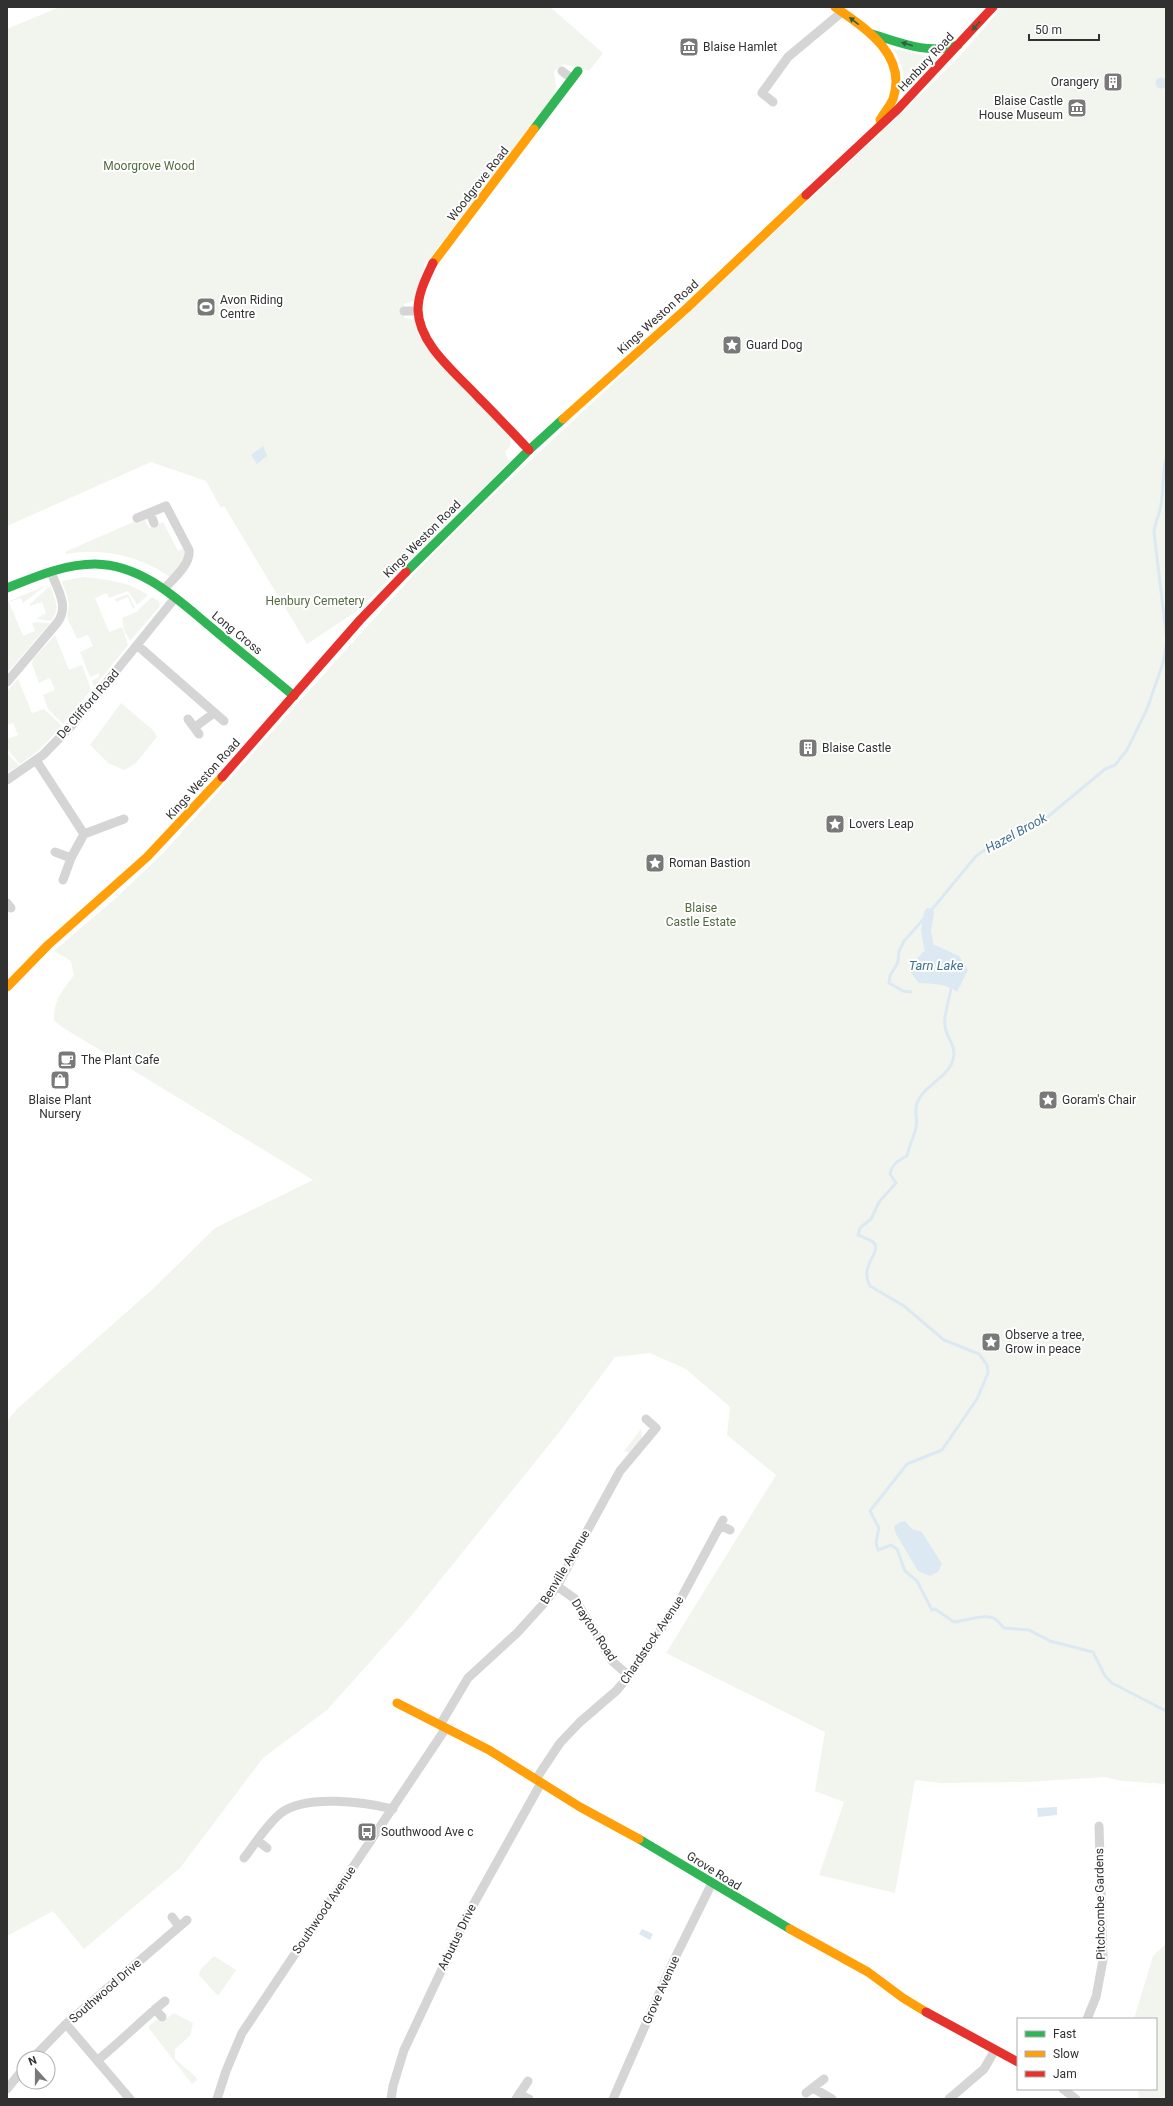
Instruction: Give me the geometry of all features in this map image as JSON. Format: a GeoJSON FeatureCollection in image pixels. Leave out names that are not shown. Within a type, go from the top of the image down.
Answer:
{"type":"FeatureCollection","features":[{"type":"Feature","properties":{"kind":"main road","name":"Henbury Road"},"geometry":{"type":"LineString","coordinates":[[875,130],[898,109],[993,7]]}},
{"type":"Feature","properties":{"kind":"main road"},"geometry":{"type":"LineString","coordinates":[[839,9],[872,34],[889,54],[894,65],[896,88],[893,99],[875,130]]}},
{"type":"Feature","properties":{"kind":"main road"},"geometry":{"type":"LineString","coordinates":[[872,34],[920,48],[938,50],[949,49],[958,45]]}},
{"type":"Feature","properties":{"kind":"main road","name":"Woodgrove Road"},"geometry":{"type":"LineString","coordinates":[[417,311],[424,282],[433,263],[578,71]]}},
{"type":"Feature","properties":{"kind":"main road","name":"Kings Weston Road"},"geometry":{"type":"LineString","coordinates":[[7,987],[48,945],[147,857],[217,783],[390,588],[529,450],[687,308],[875,130]]}},
{"type":"Feature","properties":{"kind":"main road"},"geometry":{"type":"LineString","coordinates":[[417,311],[427,340],[439,356],[529,450]]}},
{"type":"Feature","properties":{"kind":"main road","name":"Long Cross"},"geometry":{"type":"LineString","coordinates":[[7,588],[51,572],[82,565],[118,567],[141,575],[164,589],[294,696]]}},
{"type":"Feature","properties":{"kind":"main road","name":"Grove Road"},"geometry":{"type":"LineString","coordinates":[[397,1703],[489,1750],[538,1781],[780,1924],[868,1972],[882,1984],[1017,2061]]}},
{"type":"Feature","properties":{"kind":"street"},"geometry":{"type":"LineString","coordinates":[[773,102],[762,93],[788,57],[839,9]]}},
{"type":"Feature","properties":{"kind":"street"},"geometry":{"type":"LineString","coordinates":[[562,71],[572,79]]}},
{"type":"Feature","properties":{"kind":"street"},"geometry":{"type":"LineString","coordinates":[[404,311],[417,311]]}},
{"type":"Feature","properties":{"kind":"street"},"geometry":{"type":"LineString","coordinates":[[137,518],[166,506],[189,550],[190,556],[187,562],[164,589]]}},
{"type":"Feature","properties":{"kind":"street"},"geometry":{"type":"LineString","coordinates":[[150,513],[154,523]]}},
{"type":"Feature","properties":{"kind":"street"},"geometry":{"type":"LineString","coordinates":[[7,682],[63,614],[62,602],[51,572]]}},
{"type":"Feature","properties":{"kind":"street","name":"De Clifford Road"},"geometry":{"type":"LineString","coordinates":[[7,780],[36,760],[73,724],[175,598]]}},
{"type":"Feature","properties":{"kind":"street"},"geometry":{"type":"LineString","coordinates":[[137,645],[224,721]]}},
{"type":"Feature","properties":{"kind":"street"},"geometry":{"type":"LineString","coordinates":[[188,719],[197,730],[214,713]]}},
{"type":"Feature","properties":{"kind":"street"},"geometry":{"type":"LineString","coordinates":[[36,760],[84,834]]}},
{"type":"Feature","properties":{"kind":"street"},"geometry":{"type":"LineString","coordinates":[[63,880],[71,858],[84,834],[124,819]]}},
{"type":"Feature","properties":{"kind":"street"},"geometry":{"type":"LineString","coordinates":[[55,852],[71,858]]}},
{"type":"Feature","properties":{"kind":"street","name":"Benville Avenue"},"geometry":{"type":"LineString","coordinates":[[443,1727],[468,1678],[530,1620],[557,1586],[620,1471],[656,1428],[646,1419]]}},
{"type":"Feature","properties":{"kind":"street","name":"Chardstock Avenue"},"geometry":{"type":"LineString","coordinates":[[538,1781],[560,1743],[580,1722],[616,1691],[629,1676],[678,1604],[722,1522],[730,1530]]}},
{"type":"Feature","properties":{"kind":"street","name":"Drayton Road"},"geometry":{"type":"LineString","coordinates":[[557,1586],[575,1599],[612,1661],[629,1676]]}},
{"type":"Feature","properties":{"kind":"street","name":"Southwood Avenue"},"geometry":{"type":"LineString","coordinates":[[217,2099],[226,2071],[242,2033],[393,1809],[443,1727]]}},
{"type":"Feature","properties":{"kind":"street","name":"Arbutus Drive"},"geometry":{"type":"LineString","coordinates":[[392,2099],[392,2086],[404,2050],[466,1916],[538,1781]]}},
{"type":"Feature","properties":{"kind":"street"},"geometry":{"type":"LineString","coordinates":[[244,1858],[280,1814],[297,1805],[306,1803],[347,1803],[369,1804],[393,1809]]}},
{"type":"Feature","properties":{"kind":"street","name":"Pitchcombe Gardens"},"geometry":{"type":"LineString","coordinates":[[1087,2018],[1096,1997],[1103,1960],[1096,1832]]}},
{"type":"Feature","properties":{"kind":"street"},"geometry":{"type":"LineString","coordinates":[[258,1841],[267,1848]]}},
{"type":"Feature","properties":{"kind":"street","name":"Grove Avenue"},"geometry":{"type":"LineString","coordinates":[[613,2099],[673,1962],[712,1883]]}},
{"type":"Feature","properties":{"kind":"street"},"geometry":{"type":"LineString","coordinates":[[172,1917],[179,1926]]}},
{"type":"Feature","properties":{"kind":"street","name":"Southwood Drive"},"geometry":{"type":"LineString","coordinates":[[41,2050],[66,2024],[187,1920]]}},
{"type":"Feature","properties":{"kind":"street"},"geometry":{"type":"LineString","coordinates":[[98,2060],[126,2037],[165,2001]]}},
{"type":"Feature","properties":{"kind":"street"},"geometry":{"type":"LineString","coordinates":[[155,2009],[162,2017]]}},
{"type":"Feature","properties":{"kind":"street"},"geometry":{"type":"LineString","coordinates":[[66,2024],[130,2099]]}},
{"type":"Feature","properties":{"kind":"street"},"geometry":{"type":"LineString","coordinates":[[949,2099],[984,2069],[995,2050]]}},
{"type":"Feature","properties":{"kind":"street"},"geometry":{"type":"LineString","coordinates":[[7,2089],[16,2078]]}},
{"type":"Feature","properties":{"kind":"street"},"geometry":{"type":"LineString","coordinates":[[824,2079],[810,2091],[832,2099]]}},
{"type":"Feature","properties":{"kind":"street"},"geometry":{"type":"LineString","coordinates":[[528,2081],[518,2096],[529,2099]]}},
{"type":"Feature","properties":{"kind":"street"},"geometry":{"type":"LineString","coordinates":[[1064,2090],[1076,2099]]}},
{"type":"Feature","properties":{"kind":"green space","name":"Avon Riding Centre"},"geometry":{"type":"Polygon","coordinates":[[[60,7],[550,7],[603,53],[589,71],[564,64],[554,71],[556,86],[554,97],[425,264],[414,301],[404,304],[404,318],[415,320],[510,438],[511,445],[505,452],[509,462],[357,611],[307,644],[224,506],[221,508],[206,481],[151,462],[7,526],[7,29],[60,7]]]}},
{"type":"Feature","properties":{"kind":"green space","name":"Blaise Castle Estate"},"geometry":{"type":"Polygon","coordinates":[[[1002,7],[1166,7],[1166,1784],[1122,1781],[1105,1777],[1025,1782],[941,1783],[915,1780],[895,1893],[819,1875],[844,1802],[815,1791],[825,1732],[666,1653],[776,1475],[727,1435],[730,1407],[686,1369],[650,1353],[615,1357],[560,1431],[412,1615],[327,1710],[263,1758],[180,1868],[84,1949],[53,1911],[7,1936],[7,1421],[17,1409],[155,1287],[215,1228],[313,1180],[62,1027],[54,1020],[57,1001],[74,975],[71,961],[54,951],[116,898],[165,851],[417,571],[470,517],[898,117],[958,58],[1002,7]]]}},
{"type":"Feature","properties":{"kind":"green space"},"geometry":{"type":"Polygon","coordinates":[[[893,49],[939,58],[904,93],[903,70],[893,49]]]}},
{"type":"Feature","properties":{"kind":"green space"},"geometry":{"type":"Polygon","coordinates":[[[138,520],[139,523],[145,520],[149,528],[163,522],[178,551],[184,548],[185,552],[183,560],[170,577],[146,564],[120,555],[93,552],[66,554],[65,552],[138,520]]]}},
{"type":"Feature","properties":{"kind":"green space"},"geometry":{"type":"Polygon","coordinates":[[[83,577],[125,584],[148,595],[137,605],[128,591],[109,598],[107,593],[95,598],[109,632],[122,627],[128,645],[94,687],[92,681],[99,677],[99,673],[90,677],[80,652],[93,646],[88,635],[77,639],[67,617],[69,603],[62,581],[83,577]]]}},
{"type":"Feature","properties":{"kind":"green space"},"geometry":{"type":"Polygon","coordinates":[[[45,586],[23,603],[21,598],[9,602],[23,636],[35,631],[32,623],[50,623],[7,673],[7,602],[45,586]]]}},
{"type":"Feature","properties":{"kind":"green space"},"geometry":{"type":"Polygon","coordinates":[[[50,586],[56,604],[56,612],[54,617],[51,621],[36,619],[46,613],[42,602],[30,606],[30,604],[50,586]]]}},
{"type":"Feature","properties":{"kind":"green space"},"geometry":{"type":"Polygon","coordinates":[[[128,594],[135,607],[133,609],[128,597],[116,602],[115,599],[128,594]]]}},
{"type":"Feature","properties":{"kind":"green space"},"geometry":{"type":"Polygon","coordinates":[[[152,597],[159,601],[160,606],[130,641],[124,630],[122,618],[136,612],[152,597]]]}},
{"type":"Feature","properties":{"kind":"green space"},"geometry":{"type":"Polygon","coordinates":[[[55,635],[69,670],[82,665],[91,690],[63,724],[48,709],[43,695],[55,690],[50,678],[39,683],[32,664],[33,659],[55,635]]]}},
{"type":"Feature","properties":{"kind":"green space"},"geometry":{"type":"Polygon","coordinates":[[[18,679],[32,713],[44,709],[62,726],[37,752],[20,764],[7,749],[7,739],[18,735],[13,723],[7,725],[7,691],[18,679]]]}},
{"type":"Feature","properties":{"kind":"green space"},"geometry":{"type":"Polygon","coordinates":[[[121,703],[154,731],[157,737],[135,764],[124,770],[108,763],[90,745],[121,703]]]}},
{"type":"Feature","properties":{"kind":"green space"},"geometry":{"type":"Polygon","coordinates":[[[7,753],[19,766],[7,773],[7,753]]]}},
{"type":"Feature","properties":{"kind":"green space"},"geometry":{"type":"Polygon","coordinates":[[[641,1429],[641,1440],[629,1453],[624,1451],[641,1429]]]}},
{"type":"Feature","properties":{"kind":"green space"},"geometry":{"type":"Polygon","coordinates":[[[1166,1944],[1166,2099],[1139,2099],[1138,2090],[1157,2090],[1157,2018],[1134,2018],[1153,1956],[1166,1944]]]}},
{"type":"Feature","properties":{"kind":"green space"},"geometry":{"type":"Polygon","coordinates":[[[214,1956],[236,1970],[218,1996],[199,1975],[201,1969],[214,1956]]]}},
{"type":"Feature","properties":{"kind":"green space"},"geometry":{"type":"Polygon","coordinates":[[[174,2013],[193,2023],[190,2036],[175,2049],[175,2059],[196,2077],[197,2080],[192,2084],[148,2027],[156,2020],[163,2021],[174,2013]]]}},
{"type":"Feature","properties":{"kind":"water"},"geometry":{"type":"Polygon","coordinates":[[[1161,77],[1165,79],[1167,83],[1165,87],[1161,89],[1157,87],[1155,83],[1157,79],[1161,77]]]}},
{"type":"Feature","properties":{"kind":"water"},"geometry":{"type":"Polygon","coordinates":[[[263,446],[267,456],[257,464],[251,455],[263,446]]]}},
{"type":"Feature","properties":{"kind":"water","name":"Tarn Lake"},"geometry":{"type":"Polygon","coordinates":[[[935,945],[959,956],[968,970],[957,992],[944,985],[919,983],[911,973],[920,956],[926,950],[935,945]]]}},
{"type":"Feature","properties":{"kind":"water"},"geometry":{"type":"Polygon","coordinates":[[[905,1521],[912,1529],[922,1532],[942,1564],[938,1572],[930,1576],[918,1571],[896,1534],[894,1527],[898,1523],[905,1521]]]}},
{"type":"Feature","properties":{"kind":"water"},"geometry":{"type":"Polygon","coordinates":[[[1057,1807],[1057,1815],[1038,1817],[1037,1808],[1057,1807]]]}},
{"type":"Feature","properties":{"kind":"water"},"geometry":{"type":"Polygon","coordinates":[[[642,1929],[653,1934],[650,1940],[639,1934],[642,1929]]]}},
{"type":"Feature","properties":{"kind":"waterway","name":"Hazel Brook"},"geometry":{"type":"LineString","coordinates":[[1166,457],[1160,508],[1154,532],[1166,633]]}},
{"type":"Feature","properties":{"kind":"waterway","name":"Hazel Brook"},"geometry":{"type":"LineString","coordinates":[[911,992],[903,991],[889,983],[890,976],[898,962],[899,951],[904,941],[976,856],[996,842],[1028,830],[1044,820],[1105,769],[1115,765],[1127,750],[1147,709],[1163,663],[1166,646]]}},
{"type":"Feature","properties":{"kind":"waterway"},"geometry":{"type":"LineString","coordinates":[[929,913],[926,931],[929,948]]}},
{"type":"Feature","properties":{"kind":"waterway","name":"Hazel Brook"},"geometry":{"type":"LineString","coordinates":[[951,987],[945,1021],[947,1034],[954,1051],[952,1063],[943,1075],[926,1090],[917,1103],[916,1127],[907,1156],[894,1165],[890,1174],[896,1183],[879,1202],[871,1219],[860,1228],[858,1235],[873,1242],[876,1246],[867,1272],[867,1278],[870,1286],[904,1306],[944,1340],[979,1354],[987,1365],[988,1373],[977,1399],[942,1450],[907,1464],[870,1511],[879,1528],[876,1542],[878,1550],[891,1545],[897,1549],[905,1571],[917,1581],[932,1610],[935,1609],[954,1622],[981,1617],[991,1617],[1004,1628],[1029,1630],[1050,1641],[1093,1652],[1105,1676],[1112,1683],[1166,1711]]}},
{"type":"Feature","properties":{"kind":"traffic: fast"},"geometry":{"type":"LineString","coordinates":[[872,34],[915,47],[936,49],[958,45]]}},
{"type":"Feature","properties":{"kind":"traffic: fast"},"geometry":{"type":"LineString","coordinates":[[534,129],[578,71]]}},
{"type":"Feature","properties":{"kind":"traffic: fast"},"geometry":{"type":"LineString","coordinates":[[406,572],[529,450],[563,419]]}},
{"type":"Feature","properties":{"kind":"traffic: fast"},"geometry":{"type":"LineString","coordinates":[[7,588],[50,572],[72,566],[95,564],[129,570],[144,577],[172,595],[294,696]]}},
{"type":"Feature","properties":{"kind":"traffic: fast"},"geometry":{"type":"LineString","coordinates":[[639,1839],[790,1929]]}},
{"type":"Feature","properties":{"kind":"traffic: slow"},"geometry":{"type":"LineString","coordinates":[[835,7],[859,24],[881,44],[889,56],[894,69],[896,83],[893,99],[880,120]]}},
{"type":"Feature","properties":{"kind":"traffic: slow"},"geometry":{"type":"LineString","coordinates":[[433,263],[534,129]]}},
{"type":"Feature","properties":{"kind":"traffic: slow"},"geometry":{"type":"LineString","coordinates":[[563,419],[687,308],[806,195]]}},
{"type":"Feature","properties":{"kind":"traffic: slow"},"geometry":{"type":"LineString","coordinates":[[7,987],[48,945],[147,857],[222,777]]}},
{"type":"Feature","properties":{"kind":"traffic: slow"},"geometry":{"type":"LineString","coordinates":[[397,1703],[489,1750],[580,1807],[639,1839]]}},
{"type":"Feature","properties":{"kind":"traffic: slow"},"geometry":{"type":"LineString","coordinates":[[790,1929],[868,1972],[903,1998],[926,2012]]}},
{"type":"Feature","properties":{"kind":"traffic: jam"},"geometry":{"type":"LineString","coordinates":[[806,195],[898,109],[993,7]]}},
{"type":"Feature","properties":{"kind":"traffic: jam"},"geometry":{"type":"LineString","coordinates":[[433,263],[423,286],[418,304],[420,323],[425,335],[440,358],[529,450]]}},
{"type":"Feature","properties":{"kind":"traffic: jam"},"geometry":{"type":"LineString","coordinates":[[222,777],[360,620],[406,572]]}},
{"type":"Feature","properties":{"kind":"traffic: jam"},"geometry":{"type":"LineString","coordinates":[[926,2012],[1017,2061]]}},
{"type":"Feature","properties":{"kind":"place","name":"Blaise Hamlet"},"geometry":{"type":"Point","coordinates":[689,47]}},
{"type":"Feature","properties":{"kind":"place","name":"Orangery"},"geometry":{"type":"Point","coordinates":[1113,82]}},
{"type":"Feature","properties":{"kind":"place","name":"Blaise Castle House Museum"},"geometry":{"type":"Point","coordinates":[1077,108]}},
{"type":"Feature","properties":{"kind":"place","name":"Avon Riding Centre"},"geometry":{"type":"Point","coordinates":[206,307]}},
{"type":"Feature","properties":{"kind":"place","name":"Guard Dog"},"geometry":{"type":"Point","coordinates":[732,345]}},
{"type":"Feature","properties":{"kind":"place","name":"Blaise Castle"},"geometry":{"type":"Point","coordinates":[808,748]}},
{"type":"Feature","properties":{"kind":"place","name":"Lovers Leap"},"geometry":{"type":"Point","coordinates":[835,824]}},
{"type":"Feature","properties":{"kind":"place","name":"Roman Bastion"},"geometry":{"type":"Point","coordinates":[655,863]}},
{"type":"Feature","properties":{"kind":"place","name":"The Plant Cafe"},"geometry":{"type":"Point","coordinates":[67,1060]}},
{"type":"Feature","properties":{"kind":"place","name":"Blaise Plant Nursery"},"geometry":{"type":"Point","coordinates":[60,1080]}},
{"type":"Feature","properties":{"kind":"place","name":"Goram's Chair"},"geometry":{"type":"Point","coordinates":[1048,1100]}},
{"type":"Feature","properties":{"kind":"place","name":"Observe a tree, Grow in peace"},"geometry":{"type":"Point","coordinates":[991,1342]}},
{"type":"Feature","properties":{"kind":"place","name":"Southwood Ave c"},"geometry":{"type":"Point","coordinates":[367,1832]}},
{"type":"Feature","properties":{"kind":"park label","name":"Moorgrove Wood"},"geometry":{"type":"Point","coordinates":[149,166]}},
{"type":"Feature","properties":{"kind":"park label","name":"Henbury Cemetery"},"geometry":{"type":"Point","coordinates":[315,601]}}]}
